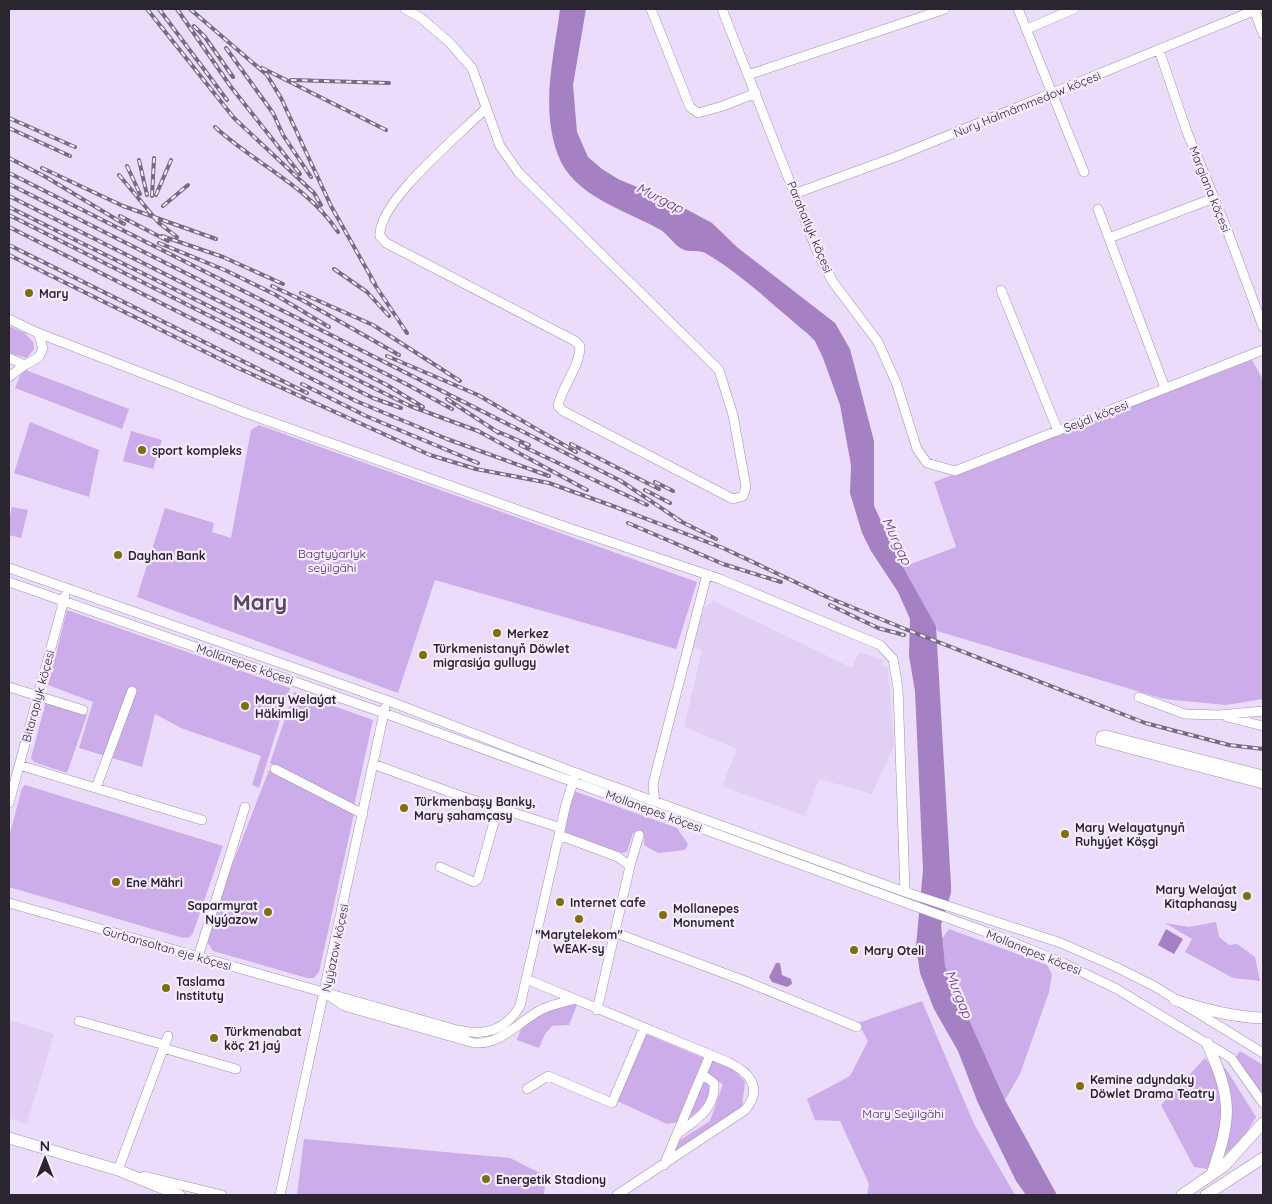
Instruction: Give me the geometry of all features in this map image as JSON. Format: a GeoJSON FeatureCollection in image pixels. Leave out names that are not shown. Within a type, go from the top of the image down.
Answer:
{"type":"FeatureCollection","features":[{"type":"Feature","properties":{"kind":"main road"},"geometry":{"type":"LineString","coordinates":[[1175,1000],[1208,1011],[1240,1017],[1263,1018]]}},
{"type":"Feature","properties":{"kind":"main road"},"geometry":{"type":"LineString","coordinates":[[1207,1043],[1226,1094],[1224,1133],[1212,1174]]}},
{"type":"Feature","properties":{"kind":"main road"},"geometry":{"type":"LineString","coordinates":[[1182,1195],[1224,1166],[1263,1123]]}},
{"type":"Feature","properties":{"kind":"main road"},"geometry":{"type":"LineString","coordinates":[[9,1138],[118,1170],[179,1195]]}},
{"type":"Feature","properties":{"kind":"main road"},"geometry":{"type":"LineString","coordinates":[[1206,1195],[1263,1158]]}},
{"type":"Feature","properties":{"kind":"main road"},"geometry":{"type":"LineString","coordinates":[[1244,1169],[1263,1168]]}},
{"type":"Feature","properties":{"kind":"street"},"geometry":{"type":"LineString","coordinates":[[405,9],[421,18],[450,42],[472,68],[482,90],[486,108],[500,146],[518,173],[719,370],[733,415],[746,487],[743,496],[733,499],[563,411],[558,406],[560,397],[580,355],[580,346],[575,341],[386,243],[380,236],[379,227],[389,209],[408,185],[486,108]]}},
{"type":"Feature","properties":{"kind":"street"},"geometry":{"type":"LineString","coordinates":[[651,9],[690,106],[698,113],[724,106],[756,92]]}},
{"type":"Feature","properties":{"kind":"street","name":"Parahatlyk köçesi"},"geometry":{"type":"LineString","coordinates":[[722,9],[819,256],[833,282],[878,342],[896,382],[917,449],[927,463]]}},
{"type":"Feature","properties":{"kind":"street"},"geometry":{"type":"LineString","coordinates":[[748,75],[945,9]]}},
{"type":"Feature","properties":{"kind":"street"},"geometry":{"type":"LineString","coordinates":[[1018,9],[1054,93],[1084,172]]}},
{"type":"Feature","properties":{"kind":"street"},"geometry":{"type":"LineString","coordinates":[[1027,29],[1074,9]]}},
{"type":"Feature","properties":{"kind":"street"},"geometry":{"type":"LineString","coordinates":[[1255,9],[1263,34]]}},
{"type":"Feature","properties":{"kind":"street","name":"Nury Halmämmedow köçesi"},"geometry":{"type":"LineString","coordinates":[[794,194],[898,156],[1255,9]]}},
{"type":"Feature","properties":{"kind":"street","name":"Margiana köçesi"},"geometry":{"type":"LineString","coordinates":[[1159,50],[1187,132],[1263,327]]}},
{"type":"Feature","properties":{"kind":"street"},"geometry":{"type":"LineString","coordinates":[[1109,238],[1214,198]]}},
{"type":"Feature","properties":{"kind":"street"},"geometry":{"type":"LineString","coordinates":[[1098,209],[1165,388]]}},
{"type":"Feature","properties":{"kind":"street"},"geometry":{"type":"LineString","coordinates":[[1001,290],[1058,431]]}},
{"type":"Feature","properties":{"kind":"street"},"geometry":{"type":"LineString","coordinates":[[9,319],[38,333],[246,413],[563,526],[707,574],[794,608],[880,645],[893,659],[898,688],[910,893]]}},
{"type":"Feature","properties":{"kind":"street"},"geometry":{"type":"LineString","coordinates":[[9,377],[39,357],[43,348],[38,333]]}},
{"type":"Feature","properties":{"kind":"street","name":"Seýdi köçesi"},"geometry":{"type":"LineString","coordinates":[[927,463],[955,471],[1263,350]]}},
{"type":"Feature","properties":{"kind":"street"},"geometry":{"type":"LineString","coordinates":[[9,358],[25,365]]}},
{"type":"Feature","properties":{"kind":"street","name":"Mollanepes köçesi"},"geometry":{"type":"LineString","coordinates":[[9,568],[386,700],[574,777],[910,906],[1000,937],[1063,962],[1117,989],[1232,1058],[1263,1103]]}},
{"type":"Feature","properties":{"kind":"street"},"geometry":{"type":"LineString","coordinates":[[655,802],[653,784],[707,574]]}},
{"type":"Feature","properties":{"kind":"street","name":"Mollanepes köçesi"},"geometry":{"type":"LineString","coordinates":[[9,582],[384,713],[574,777],[655,802],[910,893],[1061,943],[1116,967],[1263,1053]]}},
{"type":"Feature","properties":{"kind":"street","name":"Bitaraplyk köçesi"},"geometry":{"type":"LineString","coordinates":[[9,802],[67,588]]}},
{"type":"Feature","properties":{"kind":"street"},"geometry":{"type":"LineString","coordinates":[[9,687],[83,710]]}},
{"type":"Feature","properties":{"kind":"street"},"geometry":{"type":"LineString","coordinates":[[96,788],[132,691]]}},
{"type":"Feature","properties":{"kind":"street"},"geometry":{"type":"LineString","coordinates":[[1139,696],[1185,714],[1219,715],[1263,711]]}},
{"type":"Feature","properties":{"kind":"street","name":"Nyýazow köçesi"},"geometry":{"type":"LineString","coordinates":[[279,1194],[325,993],[386,700]]}},
{"type":"Feature","properties":{"kind":"street"},"geometry":{"type":"LineString","coordinates":[[1219,715],[1263,726]]}},
{"type":"Feature","properties":{"kind":"street"},"geometry":{"type":"LineString","coordinates":[[1263,775],[1106,736],[1102,736],[1100,741],[1263,784]]}},
{"type":"Feature","properties":{"kind":"street"},"geometry":{"type":"LineString","coordinates":[[373,764],[560,831],[618,857],[630,866]]}},
{"type":"Feature","properties":{"kind":"street"},"geometry":{"type":"LineString","coordinates":[[19,765],[202,820]]}},
{"type":"Feature","properties":{"kind":"street"},"geometry":{"type":"LineString","coordinates":[[275,769],[363,814]]}},
{"type":"Feature","properties":{"kind":"street","name":"Gurbansoltan eje köçesi"},"geometry":{"type":"LineString","coordinates":[[9,902],[474,1034],[488,1033],[514,1015],[520,1006],[574,777]]}},
{"type":"Feature","properties":{"kind":"street"},"geometry":{"type":"LineString","coordinates":[[198,956],[245,807]]}},
{"type":"Feature","properties":{"kind":"street"},"geometry":{"type":"LineString","coordinates":[[440,867],[474,882],[478,879],[498,808]]}},
{"type":"Feature","properties":{"kind":"street"},"geometry":{"type":"LineString","coordinates":[[597,1010],[630,866],[639,835]]}},
{"type":"Feature","properties":{"kind":"street"},"geometry":{"type":"LineString","coordinates":[[1000,937],[1003,925]]}},
{"type":"Feature","properties":{"kind":"street"},"geometry":{"type":"LineString","coordinates":[[616,933],[745,981],[857,1027]]}},
{"type":"Feature","properties":{"kind":"street"},"geometry":{"type":"LineString","coordinates":[[526,980],[565,994],[572,1000],[741,1068],[748,1074],[752,1086],[749,1106],[664,1166],[617,1195]]}},
{"type":"Feature","properties":{"kind":"street","name":"Gurbansoltan eje köçesi"},"geometry":{"type":"LineString","coordinates":[[325,993],[344,1006],[474,1043],[487,1044],[497,1040],[538,1011],[572,1000]]}},
{"type":"Feature","properties":{"kind":"street"},"geometry":{"type":"LineString","coordinates":[[79,1020],[165,1043],[236,1069]]}},
{"type":"Feature","properties":{"kind":"street"},"geometry":{"type":"LineString","coordinates":[[527,1089],[548,1076],[612,1103],[644,1028]]}},
{"type":"Feature","properties":{"kind":"street"},"geometry":{"type":"LineString","coordinates":[[165,1043],[118,1170],[222,1195]]}},
{"type":"Feature","properties":{"kind":"street"},"geometry":{"type":"LineString","coordinates":[[664,1166],[710,1055]]}},
{"type":"Feature","properties":{"kind":"street"},"geometry":{"type":"LineString","coordinates":[[677,1134],[698,1119],[714,1094],[714,1083],[702,1074]]}},
{"type":"Feature","properties":{"kind":"shaded area"},"geometry":{"type":"Polygon","coordinates":[[[714,601],[852,668],[859,652],[883,660],[882,665],[888,668],[894,746],[872,794],[819,779],[805,816],[722,786],[737,749],[684,727],[702,650],[693,647],[704,608],[714,601]]]}},
{"type":"Feature","properties":{"kind":"shaded area"},"geometry":{"type":"Polygon","coordinates":[[[9,1020],[54,1034],[27,1124],[9,1118],[9,1020]]]}},
{"type":"Feature","properties":{"kind":"green space"},"geometry":{"type":"Polygon","coordinates":[[[9,326],[25,333],[33,342],[34,349],[27,358],[9,353],[9,326]]]}},
{"type":"Feature","properties":{"kind":"green space"},"geometry":{"type":"Polygon","coordinates":[[[1252,360],[1263,380],[1263,699],[1226,705],[1164,699],[937,631],[903,567],[956,547],[934,482],[1252,360]]]}},
{"type":"Feature","properties":{"kind":"green space"},"geometry":{"type":"Polygon","coordinates":[[[23,369],[129,409],[122,429],[15,388],[23,369]]]}},
{"type":"Feature","properties":{"kind":"green space"},"geometry":{"type":"Polygon","coordinates":[[[30,422],[99,450],[89,497],[14,473],[30,422]]]}},
{"type":"Feature","properties":{"kind":"green space","name":"Bagtyýarlyk seýilgähi"},"geometry":{"type":"Polygon","coordinates":[[[259,425],[697,582],[676,649],[435,580],[398,693],[137,597],[165,508],[214,523],[212,532],[231,538],[251,430],[259,425]]]}},
{"type":"Feature","properties":{"kind":"green space","name":"sport kompleks"},"geometry":{"type":"Polygon","coordinates":[[[131,431],[162,440],[153,469],[123,461],[131,431]]]}},
{"type":"Feature","properties":{"kind":"green space"},"geometry":{"type":"Polygon","coordinates":[[[12,507],[28,510],[21,538],[9,535],[9,520],[12,507]]]}},
{"type":"Feature","properties":{"kind":"green space"},"geometry":{"type":"Polygon","coordinates":[[[67,610],[290,688],[259,788],[252,785],[261,756],[181,728],[155,714],[142,767],[79,748],[93,702],[48,685],[67,610]]]}},
{"type":"Feature","properties":{"kind":"green space"},"geometry":{"type":"Polygon","coordinates":[[[294,692],[373,720],[354,806],[270,763],[294,692]]]}},
{"type":"Feature","properties":{"kind":"green space"},"geometry":{"type":"Polygon","coordinates":[[[46,701],[87,715],[67,773],[34,762],[31,758],[46,701]]]}},
{"type":"Feature","properties":{"kind":"green space"},"geometry":{"type":"Polygon","coordinates":[[[269,770],[354,814],[319,972],[314,978],[307,978],[213,951],[204,937],[269,770]]]}},
{"type":"Feature","properties":{"kind":"green space"},"geometry":{"type":"Polygon","coordinates":[[[25,785],[223,846],[190,937],[183,938],[9,887],[9,837],[22,788],[25,785]]]}},
{"type":"Feature","properties":{"kind":"green space"},"geometry":{"type":"Polygon","coordinates":[[[574,791],[677,828],[688,844],[685,850],[658,853],[644,845],[644,834],[639,831],[633,833],[627,852],[622,853],[567,833],[564,830],[574,791]]]}},
{"type":"Feature","properties":{"kind":"green space"},"geometry":{"type":"Polygon","coordinates":[[[1216,922],[1219,937],[1229,945],[1237,944],[1255,957],[1260,981],[1233,978],[1185,952],[1192,939],[1165,923],[1189,927],[1216,922]]]}},
{"type":"Feature","properties":{"kind":"green space"},"geometry":{"type":"Polygon","coordinates":[[[949,929],[1047,965],[1052,974],[1049,992],[1020,1074],[1005,1100],[945,966],[941,940],[949,929]]]}},
{"type":"Feature","properties":{"kind":"green space","name":"Mary Seýilgähi"},"geometry":{"type":"Polygon","coordinates":[[[922,1001],[974,1124],[1015,1195],[867,1195],[869,1184],[840,1121],[815,1120],[807,1099],[850,1076],[868,1041],[858,1023],[922,1001]]]}},
{"type":"Feature","properties":{"kind":"green space"},"geometry":{"type":"Polygon","coordinates":[[[578,1002],[569,1025],[552,1026],[545,1034],[539,1048],[517,1040],[524,1021],[538,1011],[578,1002]]]}},
{"type":"Feature","properties":{"kind":"green space"},"geometry":{"type":"Polygon","coordinates":[[[646,1034],[704,1058],[678,1122],[667,1124],[617,1101],[646,1034]]]}},
{"type":"Feature","properties":{"kind":"green space"},"geometry":{"type":"Polygon","coordinates":[[[1240,1051],[1263,1065],[1263,1096],[1236,1057],[1240,1051]]]}},
{"type":"Feature","properties":{"kind":"green space"},"geometry":{"type":"Polygon","coordinates":[[[1205,1058],[1214,1071],[1220,1085],[1223,1112],[1218,1141],[1208,1169],[1194,1167],[1161,1105],[1205,1058]]]}},
{"type":"Feature","properties":{"kind":"green space"},"geometry":{"type":"Polygon","coordinates":[[[712,1060],[735,1071],[745,1082],[742,1107],[733,1117],[673,1154],[680,1140],[710,1121],[723,1084],[705,1076],[712,1060]]]}},
{"type":"Feature","properties":{"kind":"green space"},"geometry":{"type":"Polygon","coordinates":[[[1219,1065],[1226,1069],[1256,1117],[1242,1140],[1222,1157],[1230,1133],[1231,1119],[1219,1065]]]}},
{"type":"Feature","properties":{"kind":"green space"},"geometry":{"type":"Polygon","coordinates":[[[703,1081],[710,1083],[709,1094],[696,1113],[688,1119],[703,1081]]]}},
{"type":"Feature","properties":{"kind":"green space"},"geometry":{"type":"Polygon","coordinates":[[[304,1139],[510,1158],[546,1176],[544,1195],[297,1195],[304,1139]]]}},
{"type":"Feature","properties":{"kind":"water","name":"Murgap"},"geometry":{"type":"Polygon","coordinates":[[[560,9],[586,9],[573,85],[577,132],[588,157],[618,179],[673,202],[712,223],[738,248],[835,323],[850,349],[874,441],[874,506],[903,567],[936,626],[951,885],[951,893],[941,925],[945,966],[1005,1100],[1057,1195],[1026,1195],[1016,1181],[978,1103],[958,1051],[934,1009],[920,973],[916,946],[923,870],[915,691],[909,656],[910,619],[898,592],[871,551],[862,533],[850,493],[851,465],[840,405],[823,358],[815,341],[808,334],[734,272],[704,253],[682,249],[659,229],[601,200],[575,181],[565,169],[558,155],[553,137],[549,100],[560,9]]]}},
{"type":"Feature","properties":{"kind":"water"},"geometry":{"type":"Polygon","coordinates":[[[1166,929],[1183,939],[1174,954],[1158,945],[1166,929]]]}},
{"type":"Feature","properties":{"kind":"water"},"geometry":{"type":"Polygon","coordinates":[[[776,963],[780,963],[782,975],[791,979],[792,984],[787,987],[772,982],[769,977],[776,963]]]}},
{"type":"Feature","properties":{"kind":"railway"},"geometry":{"type":"LineString","coordinates":[[147,9],[234,118],[314,193],[321,205]]}},
{"type":"Feature","properties":{"kind":"railway"},"geometry":{"type":"LineString","coordinates":[[159,9],[227,100]]}},
{"type":"Feature","properties":{"kind":"railway"},"geometry":{"type":"LineString","coordinates":[[177,9],[231,87],[300,174]]}},
{"type":"Feature","properties":{"kind":"railway"},"geometry":{"type":"LineString","coordinates":[[190,9],[267,75],[281,98],[331,206],[375,284]]}},
{"type":"Feature","properties":{"kind":"railway"},"geometry":{"type":"LineString","coordinates":[[194,26],[205,37],[233,77]]}},
{"type":"Feature","properties":{"kind":"railway"},"geometry":{"type":"LineString","coordinates":[[226,48],[273,113],[283,135],[311,177]]}},
{"type":"Feature","properties":{"kind":"railway"},"geometry":{"type":"LineString","coordinates":[[262,68],[386,130]]}},
{"type":"Feature","properties":{"kind":"railway"},"geometry":{"type":"LineString","coordinates":[[291,80],[389,83]]}},
{"type":"Feature","properties":{"kind":"railway"},"geometry":{"type":"LineString","coordinates":[[9,118],[75,147]]}},
{"type":"Feature","properties":{"kind":"railway"},"geometry":{"type":"LineString","coordinates":[[215,127],[296,188],[311,201],[338,232]]}},
{"type":"Feature","properties":{"kind":"railway"},"geometry":{"type":"LineString","coordinates":[[9,128],[70,156]]}},
{"type":"Feature","properties":{"kind":"railway"},"geometry":{"type":"LineString","coordinates":[[9,158],[46,177],[124,224]]}},
{"type":"Feature","properties":{"kind":"railway"},"geometry":{"type":"LineString","coordinates":[[152,196],[154,158]]}},
{"type":"Feature","properties":{"kind":"railway"},"geometry":{"type":"LineString","coordinates":[[139,160],[147,195]]}},
{"type":"Feature","properties":{"kind":"railway"},"geometry":{"type":"LineString","coordinates":[[156,195],[171,160]]}},
{"type":"Feature","properties":{"kind":"railway"},"geometry":{"type":"LineString","coordinates":[[127,166],[140,194]]}},
{"type":"Feature","properties":{"kind":"railway"},"geometry":{"type":"LineString","coordinates":[[42,168],[123,206],[216,239]]}},
{"type":"Feature","properties":{"kind":"railway"},"geometry":{"type":"LineString","coordinates":[[9,173],[621,481],[682,522]]}},
{"type":"Feature","properties":{"kind":"railway"},"geometry":{"type":"LineString","coordinates":[[119,175],[159,223],[177,237]]}},
{"type":"Feature","properties":{"kind":"railway"},"geometry":{"type":"LineString","coordinates":[[9,184],[452,409]]}},
{"type":"Feature","properties":{"kind":"railway"},"geometry":{"type":"LineString","coordinates":[[163,206],[188,185]]}},
{"type":"Feature","properties":{"kind":"railway"},"geometry":{"type":"LineString","coordinates":[[9,196],[387,385],[423,407]]}},
{"type":"Feature","properties":{"kind":"railway"},"geometry":{"type":"LineString","coordinates":[[9,207],[410,406],[478,431],[587,490]]}},
{"type":"Feature","properties":{"kind":"railway"},"geometry":{"type":"LineString","coordinates":[[9,215],[373,398],[401,408]]}},
{"type":"Feature","properties":{"kind":"railway"},"geometry":{"type":"LineString","coordinates":[[120,216],[168,241]]}},
{"type":"Feature","properties":{"kind":"railway"},"geometry":{"type":"LineString","coordinates":[[9,227],[356,401],[447,439],[549,476]]}},
{"type":"Feature","properties":{"kind":"railway"},"geometry":{"type":"LineString","coordinates":[[162,236],[223,257],[283,284]]}},
{"type":"Feature","properties":{"kind":"railway"},"geometry":{"type":"LineString","coordinates":[[159,243],[227,271],[274,294],[329,327]]}},
{"type":"Feature","properties":{"kind":"railway"},"geometry":{"type":"LineString","coordinates":[[9,245],[307,393]]}},
{"type":"Feature","properties":{"kind":"railway"},"geometry":{"type":"LineString","coordinates":[[9,255],[238,368],[430,455],[476,469],[549,483],[610,505],[723,548],[827,597],[905,629],[1145,723],[1229,745],[1263,749]]}},
{"type":"Feature","properties":{"kind":"railway"},"geometry":{"type":"LineString","coordinates":[[334,269],[367,292],[389,316]]}},
{"type":"Feature","properties":{"kind":"railway"},"geometry":{"type":"LineString","coordinates":[[371,279],[407,333]]}},
{"type":"Feature","properties":{"kind":"railway"},"geometry":{"type":"LineString","coordinates":[[272,286],[302,300],[399,355]]}},
{"type":"Feature","properties":{"kind":"railway"},"geometry":{"type":"LineString","coordinates":[[301,293],[373,325],[460,381]]}},
{"type":"Feature","properties":{"kind":"railway"},"geometry":{"type":"LineString","coordinates":[[387,356],[478,395],[576,452]]}},
{"type":"Feature","properties":{"kind":"railway"},"geometry":{"type":"LineString","coordinates":[[302,384],[366,416],[478,463]]}},
{"type":"Feature","properties":{"kind":"railway"},"geometry":{"type":"LineString","coordinates":[[447,399],[499,433]]}},
{"type":"Feature","properties":{"kind":"railway"},"geometry":{"type":"LineString","coordinates":[[494,430],[529,445]]}},
{"type":"Feature","properties":{"kind":"railway"},"geometry":{"type":"LineString","coordinates":[[571,444],[659,489]]}},
{"type":"Feature","properties":{"kind":"railway"},"geometry":{"type":"LineString","coordinates":[[520,445],[647,505]]}},
{"type":"Feature","properties":{"kind":"railway"},"geometry":{"type":"LineString","coordinates":[[655,482],[673,491]]}},
{"type":"Feature","properties":{"kind":"railway"},"geometry":{"type":"LineString","coordinates":[[645,490],[670,503]]}},
{"type":"Feature","properties":{"kind":"railway"},"geometry":{"type":"LineString","coordinates":[[676,519],[716,539]]}},
{"type":"Feature","properties":{"kind":"railway"},"geometry":{"type":"LineString","coordinates":[[628,523],[723,564],[781,582]]}},
{"type":"Feature","properties":{"kind":"railway"},"geometry":{"type":"LineString","coordinates":[[830,605],[878,628],[904,635]]}},
{"type":"Feature","properties":{"kind":"place","name":"Mary"},"geometry":{"type":"Point","coordinates":[29,293]}},
{"type":"Feature","properties":{"kind":"place","name":"sport kompleks"},"geometry":{"type":"Point","coordinates":[142,450]}},
{"type":"Feature","properties":{"kind":"place","name":"Dayhan Bank"},"geometry":{"type":"Point","coordinates":[118,555]}},
{"type":"Feature","properties":{"kind":"place","name":"Merkez"},"geometry":{"type":"Point","coordinates":[497,633]}},
{"type":"Feature","properties":{"kind":"place","name":"Türkmenistanyň Döwlet migrasiýa gullugy"},"geometry":{"type":"Point","coordinates":[423,655]}},
{"type":"Feature","properties":{"kind":"place","name":"Mary Welaýat Häkimligi"},"geometry":{"type":"Point","coordinates":[245,706]}},
{"type":"Feature","properties":{"kind":"place","name":"Türkmenbaşy Banky, Mary şahamçasy"},"geometry":{"type":"Point","coordinates":[404,808]}},
{"type":"Feature","properties":{"kind":"place","name":"Mary Welayatynyň Ruhyýet Köşgi"},"geometry":{"type":"Point","coordinates":[1065,834]}},
{"type":"Feature","properties":{"kind":"place","name":"Ene Mähri"},"geometry":{"type":"Point","coordinates":[116,882]}},
{"type":"Feature","properties":{"kind":"place","name":"Mary Welaýat Kitaphanasy"},"geometry":{"type":"Point","coordinates":[1247,896]}},
{"type":"Feature","properties":{"kind":"place","name":"Internet cafe"},"geometry":{"type":"Point","coordinates":[560,902]}},
{"type":"Feature","properties":{"kind":"place","name":"Saparmyrat Nyýazow"},"geometry":{"type":"Point","coordinates":[268,912]}},
{"type":"Feature","properties":{"kind":"place","name":"Mollanepes Monument"},"geometry":{"type":"Point","coordinates":[663,915]}},
{"type":"Feature","properties":{"kind":"place","name":"\"Marytelekom\" WEAK-sy"},"geometry":{"type":"Point","coordinates":[579,919]}},
{"type":"Feature","properties":{"kind":"place","name":"Mary Oteli"},"geometry":{"type":"Point","coordinates":[854,950]}},
{"type":"Feature","properties":{"kind":"place","name":"Taslama Instituty"},"geometry":{"type":"Point","coordinates":[166,988]}},
{"type":"Feature","properties":{"kind":"place","name":"Türkmenabat köç 21 jaý"},"geometry":{"type":"Point","coordinates":[214,1038]}},
{"type":"Feature","properties":{"kind":"place","name":"Kemine adyndaky Döwlet Drama Teatry"},"geometry":{"type":"Point","coordinates":[1080,1086]}},
{"type":"Feature","properties":{"kind":"place","name":"Energetik Stadiony"},"geometry":{"type":"Point","coordinates":[486,1179]}},
{"type":"Feature","properties":{"kind":"district","name":"Mary"},"geometry":{"type":"Point","coordinates":[260,602]}}]}
